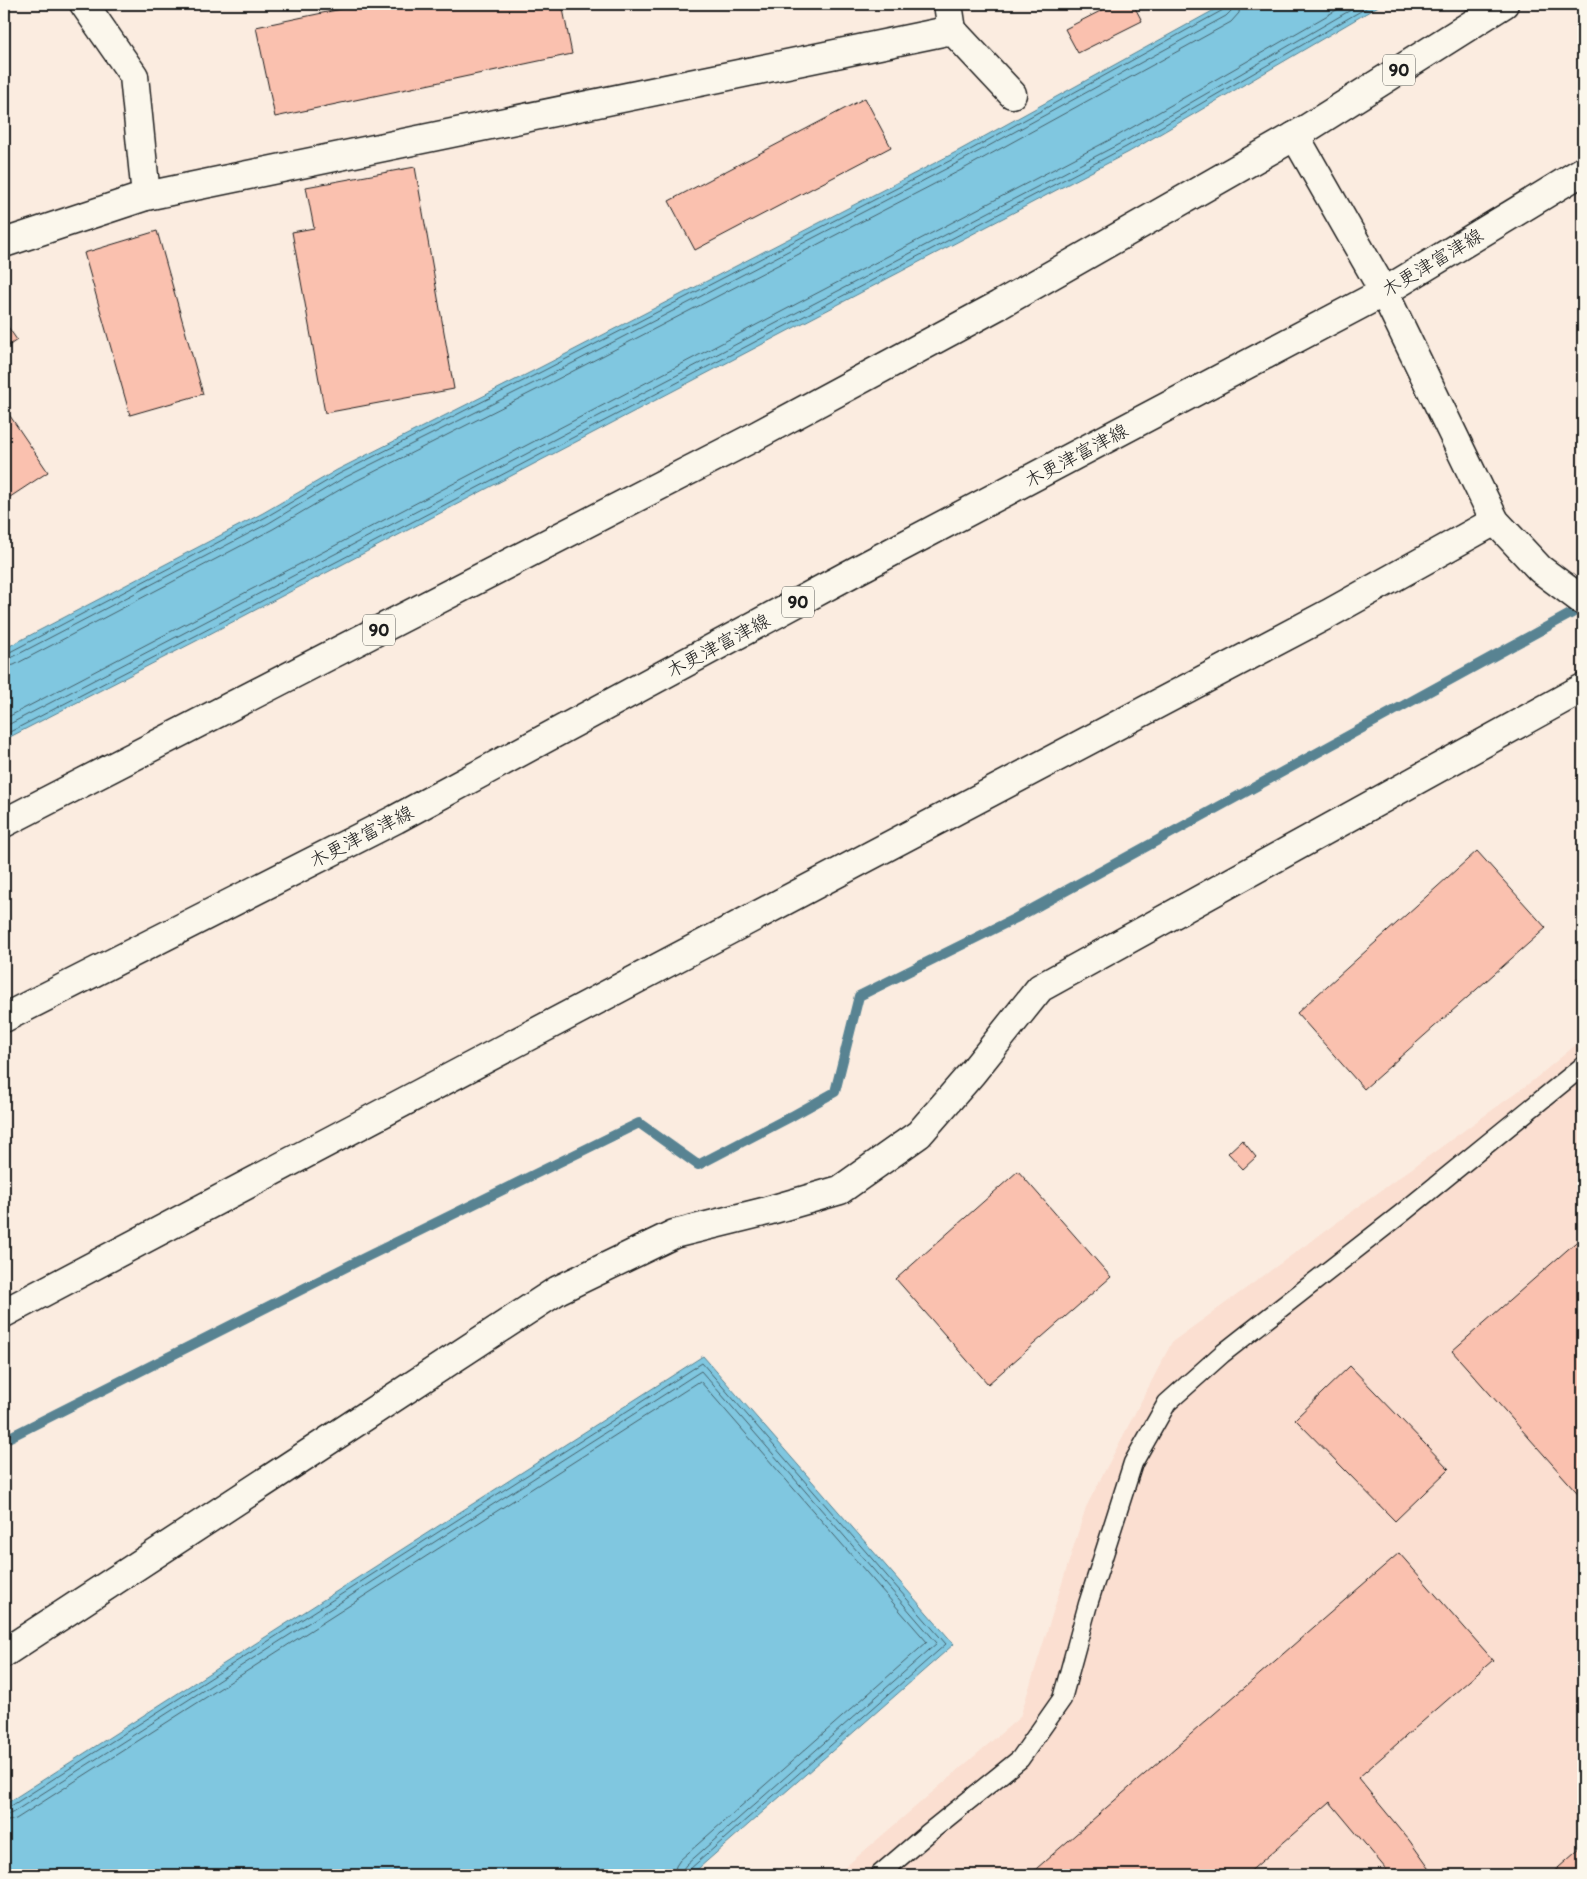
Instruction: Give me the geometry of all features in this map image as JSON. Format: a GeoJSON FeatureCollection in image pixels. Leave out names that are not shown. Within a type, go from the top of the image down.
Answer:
{"type":"FeatureCollection","features":[{"type":"Feature","properties":{"kind":"street"},"geometry":{"type":"LineString","coordinates":[[84,4],[134,76],[146,196]]}},
{"type":"Feature","properties":{"kind":"street"},"geometry":{"type":"LineString","coordinates":[[948,4],[952,30],[1012,94]]}},
{"type":"Feature","properties":{"kind":"street","name":"90"},"geometry":{"type":"LineString","coordinates":[[4,822],[754,437],[1008,300],[1295,136],[1504,4]]}},
{"type":"Feature","properties":{"kind":"street"},"geometry":{"type":"LineString","coordinates":[[4,242],[146,196],[952,30]]}},
{"type":"Feature","properties":{"kind":"street"},"geometry":{"type":"LineString","coordinates":[[1295,136],[1384,292],[1495,521],[1540,569],[1574,595]]}},
{"type":"Feature","properties":{"kind":"street","name":"木更津富津線"},"geometry":{"type":"LineString","coordinates":[[4,1018],[396,819],[850,574],[1384,292],[1583,171]]}},
{"type":"Feature","properties":{"kind":"street"},"geometry":{"type":"LineString","coordinates":[[4,1313],[1284,638],[1495,521]]}},
{"type":"Feature","properties":{"kind":"street"},"geometry":{"type":"LineString","coordinates":[[4,1653],[558,1290],[674,1234],[767,1211],[840,1190],[919,1134],[972,1073],[1040,988],[1583,688]]}},
{"type":"Feature","properties":{"kind":"lane"},"geometry":{"type":"LineString","coordinates":[[879,1875],[1020,1759],[1062,1699],[1088,1604],[1133,1463],[1167,1403],[1222,1354],[1401,1214],[1583,1066]]}},
{"type":"Feature","properties":{"kind":"shaded area"},"geometry":{"type":"Polygon","coordinates":[[[1583,1039],[1583,1875],[836,1875],[1020,1717],[1086,1507],[1172,1342],[1531,1082],[1583,1039]]]}},
{"type":"Feature","properties":{"kind":"water"},"geometry":{"type":"Polygon","coordinates":[[[1225,4],[1382,4],[1129,152],[4,740],[4,649],[263,513],[337,470],[541,367],[958,151],[1225,4]]]}},
{"type":"Feature","properties":{"kind":"water"},"geometry":{"type":"Polygon","coordinates":[[[703,1356],[954,1644],[691,1875],[4,1875],[4,1805],[703,1356]]]}},
{"type":"Feature","properties":{"kind":"building"},"geometry":{"type":"Polygon","coordinates":[[[365,4],[562,4],[572,54],[275,117],[256,27],[365,4]]]}},
{"type":"Feature","properties":{"kind":"building"},"geometry":{"type":"Polygon","coordinates":[[[1114,4],[1133,4],[1142,21],[1078,53],[1065,29],[1114,4]]]}},
{"type":"Feature","properties":{"kind":"building"},"geometry":{"type":"Polygon","coordinates":[[[865,98],[891,147],[695,250],[669,201],[865,98]]]}},
{"type":"Feature","properties":{"kind":"building"},"geometry":{"type":"Polygon","coordinates":[[[415,167],[454,389],[325,413],[292,232],[314,228],[306,187],[415,167]]]}},
{"type":"Feature","properties":{"kind":"building"},"geometry":{"type":"Polygon","coordinates":[[[157,231],[203,394],[130,415],[84,253],[157,231]]]}},
{"type":"Feature","properties":{"kind":"building"},"geometry":{"type":"Polygon","coordinates":[[[4,321],[17,340],[4,349],[4,321]]]}},
{"type":"Feature","properties":{"kind":"building"},"geometry":{"type":"Polygon","coordinates":[[[6,410],[48,472],[4,501],[4,412],[6,410]]]}},
{"type":"Feature","properties":{"kind":"building"},"geometry":{"type":"Polygon","coordinates":[[[1477,851],[1546,928],[1364,1089],[1297,1013],[1477,851]]]}},
{"type":"Feature","properties":{"kind":"building"},"geometry":{"type":"Polygon","coordinates":[[[1583,973],[1583,987],[1576,979],[1583,973]]]}},
{"type":"Feature","properties":{"kind":"building"},"geometry":{"type":"Polygon","coordinates":[[[1242,1140],[1256,1157],[1243,1169],[1228,1153],[1242,1140]]]}},
{"type":"Feature","properties":{"kind":"building"},"geometry":{"type":"Polygon","coordinates":[[[1018,1171],[1111,1277],[988,1384],[896,1279],[1018,1171]]]}},
{"type":"Feature","properties":{"kind":"building"},"geometry":{"type":"Polygon","coordinates":[[[1583,1236],[1583,1499],[1452,1351],[1583,1236]]]}},
{"type":"Feature","properties":{"kind":"building"},"geometry":{"type":"Polygon","coordinates":[[[1350,1366],[1449,1469],[1395,1521],[1295,1419],[1350,1366]]]}},
{"type":"Feature","properties":{"kind":"building"},"geometry":{"type":"Polygon","coordinates":[[[1399,1553],[1493,1660],[1358,1778],[1409,1840],[1434,1875],[1391,1875],[1330,1802],[1246,1875],[1029,1875],[1399,1553]]]}},
{"type":"Feature","properties":{"kind":"building"},"geometry":{"type":"Polygon","coordinates":[[[1583,1846],[1583,1875],[1550,1875],[1583,1846]]]}},
{"type":"Feature","properties":{"kind":"waterway"},"geometry":{"type":"LineString","coordinates":[[4,1440],[358,1261],[639,1123],[698,1165],[792,1116],[835,1092],[859,996],[1016,918],[1583,607]]}}]}
